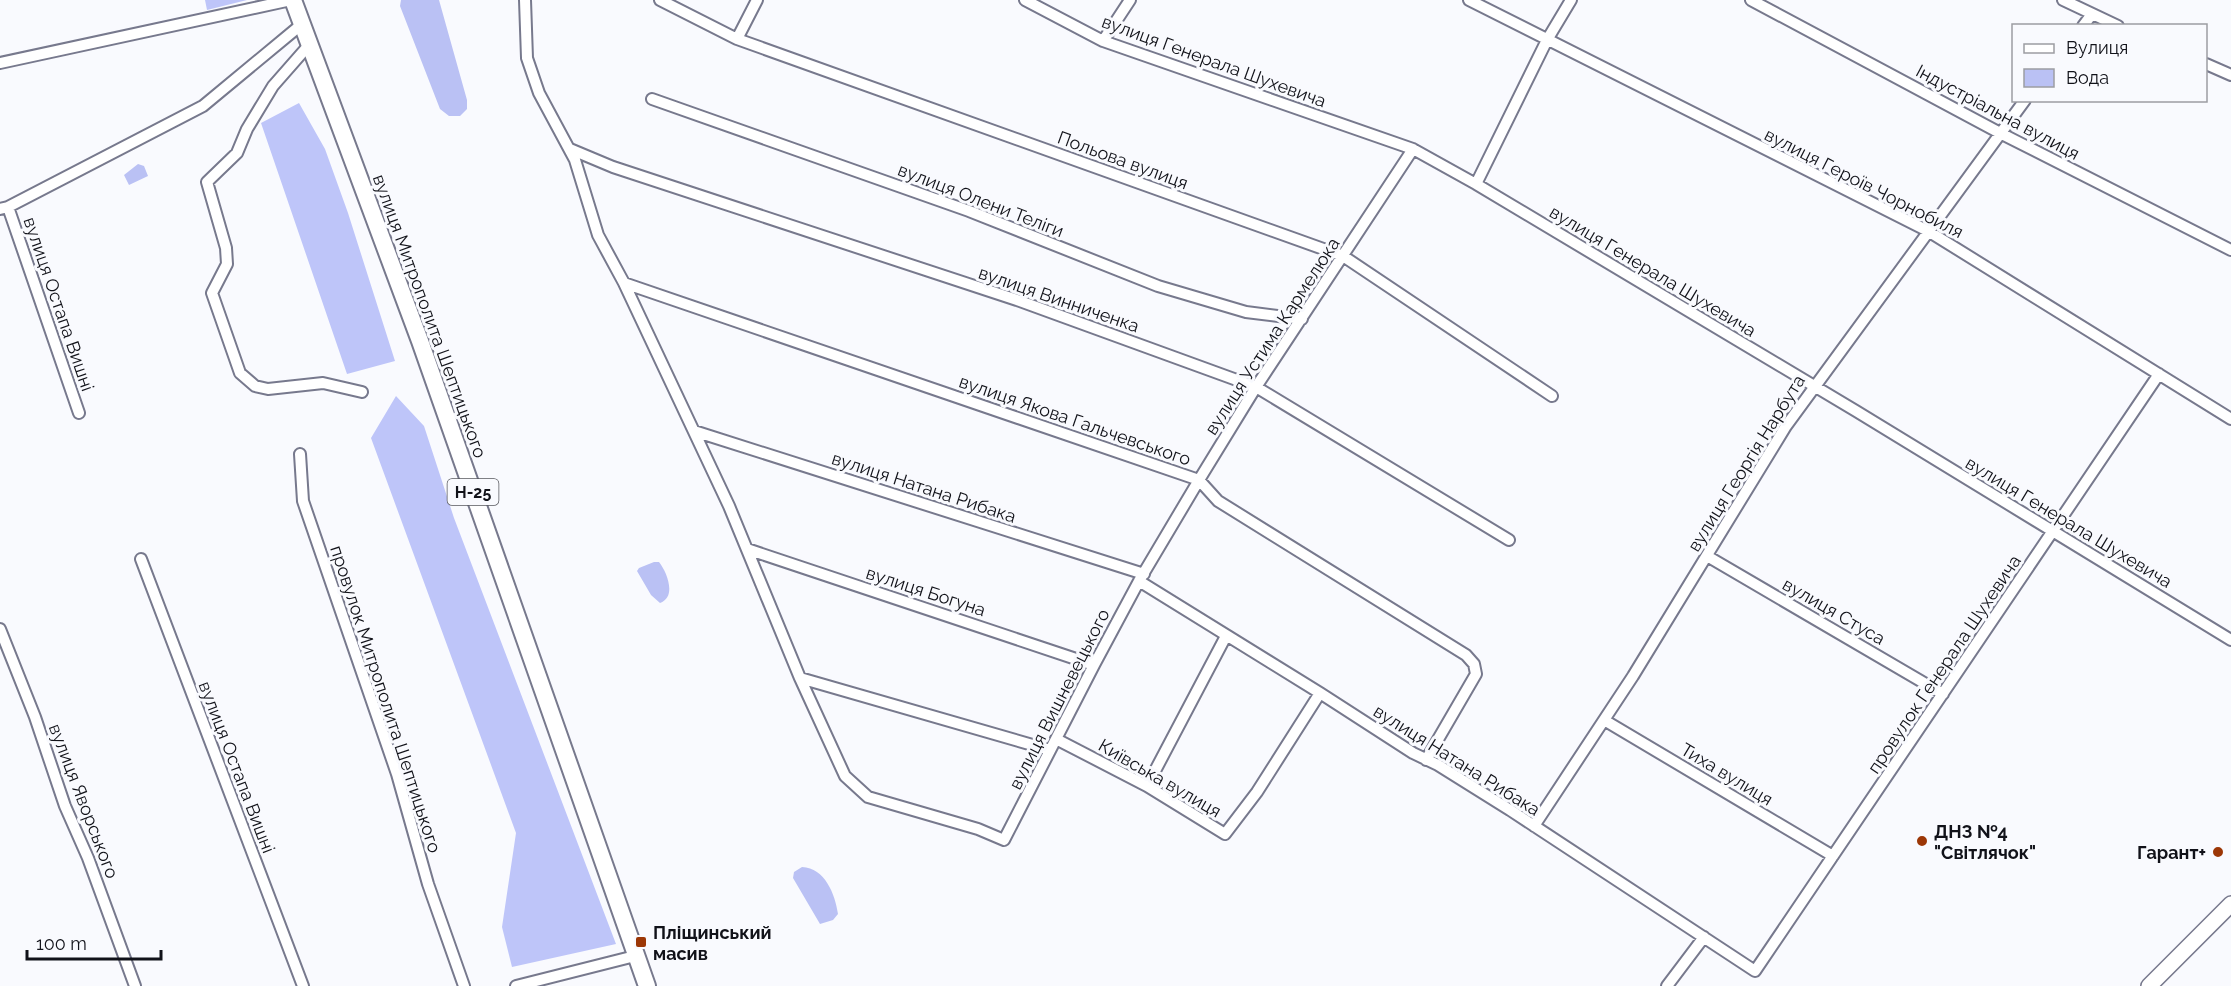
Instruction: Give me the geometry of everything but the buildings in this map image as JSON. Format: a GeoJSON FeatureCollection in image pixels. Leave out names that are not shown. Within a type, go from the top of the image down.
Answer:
{"type":"FeatureCollection","features":[{"type":"Feature","properties":{"kind":"main road","name":"вулиця Митрополита Шептицького"},"geometry":{"type":"LineString","coordinates":[[292,0],[420,341],[647,986]]}},
{"type":"Feature","properties":{"kind":"main road"},"geometry":{"type":"LineString","coordinates":[[2149,986],[2231,904]]}},
{"type":"Feature","properties":{"kind":"street"},"geometry":{"type":"LineString","coordinates":[[0,63],[292,0]]}},
{"type":"Feature","properties":{"kind":"street"},"geometry":{"type":"LineString","coordinates":[[525,0],[526,46],[530,70],[547,111],[579,169],[598,235],[624,283],[694,431],[747,549],[800,678],[1050,750]]}},
{"type":"Feature","properties":{"kind":"street","name":"Польова вулиця"},"geometry":{"type":"LineString","coordinates":[[660,0],[737,39],[1343,256],[1552,396]]}},
{"type":"Feature","properties":{"kind":"street"},"geometry":{"type":"LineString","coordinates":[[737,39],[757,0]]}},
{"type":"Feature","properties":{"kind":"street","name":"вулиця Генерала Шухевича"},"geometry":{"type":"LineString","coordinates":[[1025,0],[1103,42],[1413,149],[1476,184],[2231,640]]}},
{"type":"Feature","properties":{"kind":"street"},"geometry":{"type":"LineString","coordinates":[[1103,42],[1130,0]]}},
{"type":"Feature","properties":{"kind":"street","name":"вулиця Героїв Чорнобиля"},"geometry":{"type":"LineString","coordinates":[[1469,0],[1928,231],[2231,419]]}},
{"type":"Feature","properties":{"kind":"street"},"geometry":{"type":"LineString","coordinates":[[1476,184],[1547,40],[1571,0]]}},
{"type":"Feature","properties":{"kind":"street","name":"Індустріальна вулиця"},"geometry":{"type":"LineString","coordinates":[[1751,0],[2000,133],[2231,250]]}},
{"type":"Feature","properties":{"kind":"street"},"geometry":{"type":"LineString","coordinates":[[2063,0],[2076,3],[2092,14],[2114,24]]}},
{"type":"Feature","properties":{"kind":"street"},"geometry":{"type":"LineString","coordinates":[[2084,24],[2092,14]]}},
{"type":"Feature","properties":{"kind":"street"},"geometry":{"type":"LineString","coordinates":[[4,208],[203,106],[302,24]]}},
{"type":"Feature","properties":{"kind":"street"},"geometry":{"type":"LineString","coordinates":[[309,45],[273,86],[247,129],[237,153],[207,182],[225,248],[227,264],[212,292],[240,373],[255,386],[268,389],[323,383],[362,392]]}},
{"type":"Feature","properties":{"kind":"street"},"geometry":{"type":"LineString","coordinates":[[2207,65],[2231,75]]}},
{"type":"Feature","properties":{"kind":"street","name":"вулиця Олени Теліги"},"geometry":{"type":"LineString","coordinates":[[652,99],[969,211],[1158,286],[1246,312],[1302,319]]}},
{"type":"Feature","properties":{"kind":"street","name":"вулиця Георгія Нарбута"},"geometry":{"type":"LineString","coordinates":[[1534,826],[1604,720],[1786,426],[2023,102]]}},
{"type":"Feature","properties":{"kind":"street","name":"вулиця Винниченка"},"geometry":{"type":"LineString","coordinates":[[570,149],[613,166],[1017,300],[1256,387],[1509,540]]}},
{"type":"Feature","properties":{"kind":"street","name":"вулиця Устима Кармелюка"},"geometry":{"type":"LineString","coordinates":[[1142,578],[1256,387],[1413,149]]}},
{"type":"Feature","properties":{"kind":"street","name":"вулиця Остапа Вишні"},"geometry":{"type":"LineString","coordinates":[[4,208],[79,412]]}},
{"type":"Feature","properties":{"kind":"street","name":"вулиця Якова Гальчевського"},"geometry":{"type":"LineString","coordinates":[[624,283],[1199,480],[1218,501],[1466,655],[1474,664],[1476,674],[1426,760]]}},
{"type":"Feature","properties":{"kind":"street","name":"провулок Генерала Шухевича"},"geometry":{"type":"LineString","coordinates":[[1755,971],[2159,374]]}},
{"type":"Feature","properties":{"kind":"street","name":"вулиця Натана Рибака"},"geometry":{"type":"LineString","coordinates":[[694,431],[1142,578],[1226,636],[1384,735],[1456,776],[1755,971]]}},
{"type":"Feature","properties":{"kind":"street","name":"провулок Митрополита Шептицького"},"geometry":{"type":"LineString","coordinates":[[300,454],[303,501],[397,774],[428,884],[464,986]]}},
{"type":"Feature","properties":{"kind":"street","name":"вулиця Богуна"},"geometry":{"type":"LineString","coordinates":[[747,549],[1094,665]]}},
{"type":"Feature","properties":{"kind":"street","name":"вулиця Стуса"},"geometry":{"type":"LineString","coordinates":[[1707,556],[1943,694]]}},
{"type":"Feature","properties":{"kind":"street","name":"вулиця Остапа Вишні"},"geometry":{"type":"LineString","coordinates":[[141,559],[303,986]]}},
{"type":"Feature","properties":{"kind":"street","name":"вулиця Вишневецького"},"geometry":{"type":"LineString","coordinates":[[800,678],[844,776],[868,797],[978,829],[1004,840],[1094,665],[1142,578]]}},
{"type":"Feature","properties":{"kind":"street","name":"вулиця Яворського"},"geometry":{"type":"LineString","coordinates":[[0,629],[35,717],[65,806],[88,858],[135,986]]}},
{"type":"Feature","properties":{"kind":"street"},"geometry":{"type":"LineString","coordinates":[[1147,786],[1226,636]]}},
{"type":"Feature","properties":{"kind":"street","name":"Київська вулиця"},"geometry":{"type":"LineString","coordinates":[[1056,739],[1147,786],[1226,834],[1257,792],[1320,693]]}},
{"type":"Feature","properties":{"kind":"street","name":"Тиха вулиця"},"geometry":{"type":"LineString","coordinates":[[1604,720],[1833,856]]}},
{"type":"Feature","properties":{"kind":"street"},"geometry":{"type":"LineString","coordinates":[[1667,986],[1704,937]]}},
{"type":"Feature","properties":{"kind":"street"},"geometry":{"type":"LineString","coordinates":[[516,986],[636,956]]}},
{"type":"Feature","properties":{"kind":"shaded area"},"geometry":{"type":"Polygon","coordinates":[[[205,0],[247,0],[207,10],[205,0]]]}},
{"type":"Feature","properties":{"kind":"shaded area"},"geometry":{"type":"Polygon","coordinates":[[[299,103],[325,149],[395,361],[347,374],[261,123],[299,103]]]}},
{"type":"Feature","properties":{"kind":"shaded area"},"geometry":{"type":"Polygon","coordinates":[[[396,396],[424,426],[454,518],[616,944],[512,967],[502,927],[516,833],[371,438],[396,396]]]}},
{"type":"Feature","properties":{"kind":"water"},"geometry":{"type":"Polygon","coordinates":[[[401,0],[439,0],[467,100],[467,109],[460,116],[449,116],[440,109],[400,6],[401,0]]]}},
{"type":"Feature","properties":{"kind":"water"},"geometry":{"type":"Polygon","coordinates":[[[138,164],[144,166],[148,176],[129,185],[124,175],[138,164]]]}},
{"type":"Feature","properties":{"kind":"water"},"geometry":{"type":"Polygon","coordinates":[[[654,562],[659,562],[662,566],[669,584],[668,595],[660,603],[651,595],[637,571],[654,562]]]}},
{"type":"Feature","properties":{"kind":"water"},"geometry":{"type":"Polygon","coordinates":[[[802,867],[817,872],[828,883],[838,914],[833,920],[820,924],[793,878],[794,872],[802,867]]]}},
{"type":"Feature","properties":{"kind":"place","name":"ДНЗ №4 \"Світлячок\""},"geometry":{"type":"Point","coordinates":[1922,841]}},
{"type":"Feature","properties":{"kind":"place","name":"Гарант+"},"geometry":{"type":"Point","coordinates":[2218,852]}},
{"type":"Feature","properties":{"kind":"place","name":"Пліщинський масив"},"geometry":{"type":"Point","coordinates":[641,942]}}]}
